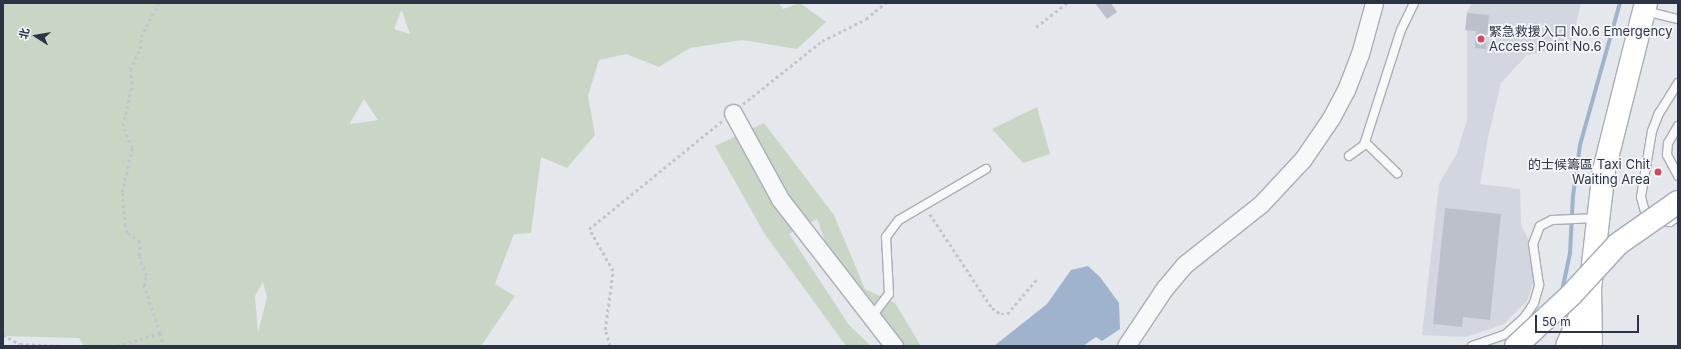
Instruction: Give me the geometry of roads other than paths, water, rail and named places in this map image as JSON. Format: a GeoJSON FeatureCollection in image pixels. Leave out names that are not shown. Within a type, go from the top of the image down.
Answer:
{"type":"FeatureCollection","features":[{"type":"Feature","properties":{"kind":"main road"},"geometry":{"type":"LineString","coordinates":[[1591,346],[1590,288],[1597,218],[1615,120],[1645,7]]}},
{"type":"Feature","properties":{"kind":"main road"},"geometry":{"type":"LineString","coordinates":[[1516,346],[1571,295],[1618,244],[1678,202]]}},
{"type":"Feature","properties":{"kind":"main road"},"geometry":{"type":"LineString","coordinates":[[1594,248],[1604,346]]}},
{"type":"Feature","properties":{"kind":"main road"},"geometry":{"type":"LineString","coordinates":[[1567,346],[1585,308],[1590,288]]}},
{"type":"Feature","properties":{"kind":"street"},"geometry":{"type":"LineString","coordinates":[[1126,346],[1164,289],[1184,266],[1261,204],[1303,159],[1327,124],[1346,90],[1360,54],[1374,3]]}},
{"type":"Feature","properties":{"kind":"street"},"geometry":{"type":"LineString","coordinates":[[733,112],[780,199],[832,267],[873,315],[894,346]]}},
{"type":"Feature","properties":{"kind":"lane"},"geometry":{"type":"LineString","coordinates":[[1349,156],[1358,151],[1365,142],[1401,30],[1414,3]]}},
{"type":"Feature","properties":{"kind":"lane"},"geometry":{"type":"LineString","coordinates":[[1645,7],[1678,19]]}},
{"type":"Feature","properties":{"kind":"lane"},"geometry":{"type":"LineString","coordinates":[[1678,83],[1659,113],[1652,131],[1641,197],[1646,216],[1652,221],[1670,222],[1678,216]]}},
{"type":"Feature","properties":{"kind":"lane"},"geometry":{"type":"LineString","coordinates":[[1678,126],[1668,143],[1667,155],[1678,176]]}},
{"type":"Feature","properties":{"kind":"lane"},"geometry":{"type":"LineString","coordinates":[[1365,142],[1397,173]]}},
{"type":"Feature","properties":{"kind":"lane"},"geometry":{"type":"LineString","coordinates":[[873,315],[889,294],[886,237],[899,220],[986,169]]}},
{"type":"Feature","properties":{"kind":"lane"},"geometry":{"type":"LineString","coordinates":[[1472,346],[1506,334],[1524,318],[1534,303],[1539,285],[1533,244],[1540,226],[1552,220],[1597,218]]}},
{"type":"Feature","properties":{"kind":"water"},"geometry":{"type":"Polygon","coordinates":[[[1088,266],[1100,277],[1119,303],[1120,329],[1102,341],[1096,337],[1083,346],[994,346],[1047,304],[1071,270],[1088,266]]]}},
{"type":"Feature","properties":{"kind":"waterway"},"geometry":{"type":"LineString","coordinates":[[1562,291],[1570,253],[1573,196],[1580,145],[1620,3]]}},
{"type":"Feature","properties":{"kind":"place","name":"緊急救援入口 No.6 Emergency Access Point No.6"},"geometry":{"type":"Point","coordinates":[1481,39]}},
{"type":"Feature","properties":{"kind":"place","name":"的士候籌區 Taxi Chit Waiting Area"},"geometry":{"type":"Point","coordinates":[1658,172]}}]}
